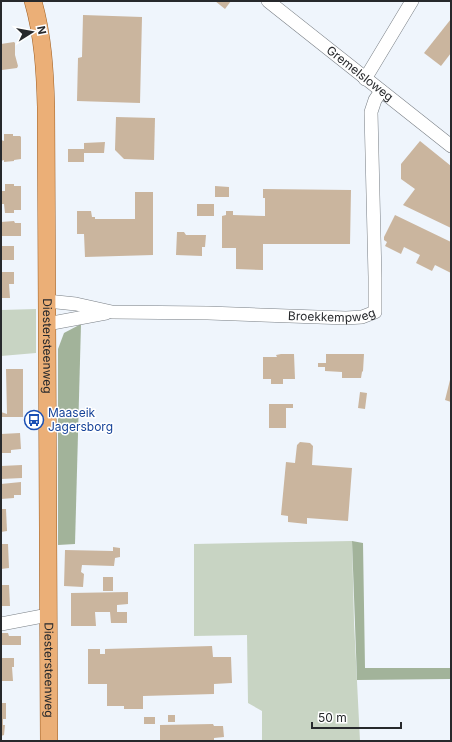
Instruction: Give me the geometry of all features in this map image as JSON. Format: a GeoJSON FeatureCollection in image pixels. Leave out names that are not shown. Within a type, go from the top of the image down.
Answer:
{"type":"FeatureCollection","features":[{"type":"Feature","properties":{"kind":"main road","name":"Diestersteenweg"},"geometry":{"type":"LineString","coordinates":[[33,1],[41,33],[44,59],[46,107],[49,741]]}},
{"type":"Feature","properties":{"kind":"street","name":"Gremelsloweg"},"geometry":{"type":"LineString","coordinates":[[268,1],[451,146]]}},
{"type":"Feature","properties":{"kind":"street"},"geometry":{"type":"LineString","coordinates":[[365,79],[412,1]]}},
{"type":"Feature","properties":{"kind":"street","name":"Broekkempweg"},"geometry":{"type":"LineString","coordinates":[[47,324],[112,312],[208,313],[346,318],[362,317],[375,312],[376,277],[371,112],[375,100],[381,91]]}},
{"type":"Feature","properties":{"kind":"street","name":"Broekkempweg"},"geometry":{"type":"LineString","coordinates":[[47,301],[76,304],[112,312]]}},
{"type":"Feature","properties":{"kind":"street"},"geometry":{"type":"LineString","coordinates":[[1,624],[48,615]]}},
{"type":"Feature","properties":{"kind":"green space"},"geometry":{"type":"Polygon","coordinates":[[[36,309],[36,353],[1,356],[1,310],[36,309]]]}},
{"type":"Feature","properties":{"kind":"green space"},"geometry":{"type":"Polygon","coordinates":[[[81,324],[75,544],[58,545],[58,349],[64,333],[81,324]]]}},
{"type":"Feature","properties":{"kind":"green space"},"geometry":{"type":"Polygon","coordinates":[[[352,541],[354,622],[360,741],[262,741],[262,711],[248,703],[247,635],[194,636],[194,544],[352,541]]]}},
{"type":"Feature","properties":{"kind":"green space"},"geometry":{"type":"Polygon","coordinates":[[[352,541],[363,543],[365,668],[451,668],[451,679],[357,680],[352,541]]]}},
{"type":"Feature","properties":{"kind":"building"},"geometry":{"type":"Polygon","coordinates":[[[215,1],[231,1],[225,9],[215,1]]]}},
{"type":"Feature","properties":{"kind":"building"},"geometry":{"type":"Polygon","coordinates":[[[83,15],[142,17],[140,103],[77,101],[78,58],[82,57],[83,15]]]}},
{"type":"Feature","properties":{"kind":"building"},"geometry":{"type":"Polygon","coordinates":[[[451,19],[451,53],[441,66],[424,53],[451,19]]]}},
{"type":"Feature","properties":{"kind":"building"},"geometry":{"type":"Polygon","coordinates":[[[14,42],[18,66],[17,68],[2,70],[1,44],[14,42]]]}},
{"type":"Feature","properties":{"kind":"building"},"geometry":{"type":"Polygon","coordinates":[[[116,117],[155,118],[154,160],[124,159],[115,150],[116,117]]]}},
{"type":"Feature","properties":{"kind":"building"},"geometry":{"type":"Polygon","coordinates":[[[4,134],[13,134],[13,136],[21,137],[21,159],[4,162],[4,160],[1,161],[1,140],[4,141],[4,134]]]}},
{"type":"Feature","properties":{"kind":"building"},"geometry":{"type":"Polygon","coordinates":[[[420,141],[451,166],[451,228],[403,205],[415,189],[401,179],[401,164],[420,141]]]}},
{"type":"Feature","properties":{"kind":"building"},"geometry":{"type":"Polygon","coordinates":[[[105,142],[104,153],[84,153],[84,162],[68,162],[68,149],[84,149],[84,143],[105,142]]]}},
{"type":"Feature","properties":{"kind":"building"},"geometry":{"type":"Polygon","coordinates":[[[5,184],[21,186],[21,210],[14,210],[14,213],[5,213],[4,204],[1,204],[1,191],[5,191],[5,184]]]}},
{"type":"Feature","properties":{"kind":"building"},"geometry":{"type":"Polygon","coordinates":[[[215,186],[229,187],[229,197],[215,197],[215,186]]]}},
{"type":"Feature","properties":{"kind":"building"},"geometry":{"type":"Polygon","coordinates":[[[263,189],[351,190],[350,244],[263,244],[263,270],[236,269],[236,248],[222,248],[222,216],[226,215],[226,211],[233,211],[233,215],[265,216],[265,198],[263,198],[263,189]]]}},
{"type":"Feature","properties":{"kind":"building"},"geometry":{"type":"Polygon","coordinates":[[[135,192],[153,192],[153,255],[85,257],[84,234],[77,234],[77,211],[91,211],[92,217],[95,217],[95,219],[135,219],[135,192]]]}},
{"type":"Feature","properties":{"kind":"building"},"geometry":{"type":"Polygon","coordinates":[[[197,204],[214,204],[214,216],[197,216],[197,204]]]}},
{"type":"Feature","properties":{"kind":"building"},"geometry":{"type":"Polygon","coordinates":[[[395,215],[451,242],[451,273],[435,265],[432,271],[416,263],[420,255],[404,247],[401,254],[385,246],[387,242],[384,240],[384,237],[395,215]]]}},
{"type":"Feature","properties":{"kind":"building"},"geometry":{"type":"Polygon","coordinates":[[[14,221],[15,223],[21,223],[21,236],[1,236],[1,222],[14,221]]]}},
{"type":"Feature","properties":{"kind":"building"},"geometry":{"type":"Polygon","coordinates":[[[177,232],[184,232],[186,235],[206,235],[205,247],[202,247],[202,256],[176,255],[177,232]]]}},
{"type":"Feature","properties":{"kind":"building"},"geometry":{"type":"Polygon","coordinates":[[[1,246],[14,246],[14,260],[1,260],[1,246]]]}},
{"type":"Feature","properties":{"kind":"building"},"geometry":{"type":"Polygon","coordinates":[[[1,272],[14,272],[14,284],[9,284],[10,298],[1,298],[1,272]]]}},
{"type":"Feature","properties":{"kind":"building"},"geometry":{"type":"Polygon","coordinates":[[[294,354],[295,379],[283,379],[283,384],[271,384],[271,379],[263,379],[263,357],[277,357],[276,355],[294,354]]]}},
{"type":"Feature","properties":{"kind":"building"},"geometry":{"type":"Polygon","coordinates":[[[326,354],[364,354],[361,378],[342,378],[342,372],[325,371],[325,367],[318,367],[318,363],[326,363],[326,354]]]}},
{"type":"Feature","properties":{"kind":"building"},"geometry":{"type":"Polygon","coordinates":[[[6,369],[23,369],[23,417],[1,417],[1,412],[7,414],[6,369]]]}},
{"type":"Feature","properties":{"kind":"building"},"geometry":{"type":"Polygon","coordinates":[[[451,380],[451,402],[445,400],[451,380]]]}},
{"type":"Feature","properties":{"kind":"building"},"geometry":{"type":"Polygon","coordinates":[[[360,392],[367,393],[365,409],[358,408],[360,392]]]}},
{"type":"Feature","properties":{"kind":"building"},"geometry":{"type":"Polygon","coordinates":[[[269,404],[293,404],[293,408],[286,408],[286,428],[269,428],[269,404]]]}},
{"type":"Feature","properties":{"kind":"building"},"geometry":{"type":"Polygon","coordinates":[[[20,433],[21,449],[11,450],[11,453],[1,453],[1,434],[20,433]]]}},
{"type":"Feature","properties":{"kind":"building"},"geometry":{"type":"Polygon","coordinates":[[[300,442],[310,443],[313,446],[312,465],[352,468],[348,521],[307,518],[307,524],[288,522],[288,516],[281,515],[286,462],[295,463],[297,445],[300,442]]]}},
{"type":"Feature","properties":{"kind":"building"},"geometry":{"type":"Polygon","coordinates":[[[22,465],[22,478],[1,479],[1,466],[22,465]]]}},
{"type":"Feature","properties":{"kind":"building"},"geometry":{"type":"Polygon","coordinates":[[[21,482],[21,495],[14,495],[14,498],[1,499],[1,484],[21,482]]]}},
{"type":"Feature","properties":{"kind":"building"},"geometry":{"type":"Polygon","coordinates":[[[1,509],[6,509],[7,531],[1,532],[1,509]]]}},
{"type":"Feature","properties":{"kind":"building"},"geometry":{"type":"Polygon","coordinates":[[[1,544],[8,544],[9,568],[1,569],[1,544]]]}},
{"type":"Feature","properties":{"kind":"building"},"geometry":{"type":"Polygon","coordinates":[[[113,547],[120,548],[120,557],[115,558],[114,566],[82,565],[81,572],[84,574],[83,587],[64,586],[65,550],[113,551],[113,547]]]}},
{"type":"Feature","properties":{"kind":"building"},"geometry":{"type":"Polygon","coordinates":[[[103,577],[113,577],[113,591],[103,591],[103,577]]]}},
{"type":"Feature","properties":{"kind":"building"},"geometry":{"type":"Polygon","coordinates":[[[1,585],[9,585],[10,606],[1,606],[1,585]]]}},
{"type":"Feature","properties":{"kind":"building"},"geometry":{"type":"Polygon","coordinates":[[[128,592],[128,604],[117,605],[117,612],[127,612],[127,623],[111,623],[110,612],[95,612],[96,626],[71,626],[71,593],[128,592]]]}},
{"type":"Feature","properties":{"kind":"building"},"geometry":{"type":"Polygon","coordinates":[[[2,633],[8,633],[9,636],[21,636],[21,645],[1,645],[2,633]]]}},
{"type":"Feature","properties":{"kind":"building"},"geometry":{"type":"Polygon","coordinates":[[[212,646],[213,657],[231,657],[232,683],[214,684],[214,694],[143,696],[143,709],[124,709],[124,706],[107,706],[107,684],[88,684],[88,649],[100,649],[100,654],[105,654],[105,649],[212,646]]]}},
{"type":"Feature","properties":{"kind":"building"},"geometry":{"type":"Polygon","coordinates":[[[1,658],[14,658],[14,667],[12,667],[13,681],[1,681],[1,658]]]}},
{"type":"Feature","properties":{"kind":"building"},"geometry":{"type":"Polygon","coordinates":[[[1,703],[6,703],[6,719],[3,719],[3,725],[5,725],[4,735],[1,736],[1,703]]]}},
{"type":"Feature","properties":{"kind":"building"},"geometry":{"type":"Polygon","coordinates":[[[168,715],[175,715],[175,722],[168,722],[168,715]]]}},
{"type":"Feature","properties":{"kind":"building"},"geometry":{"type":"Polygon","coordinates":[[[144,717],[155,717],[155,724],[144,724],[144,717]]]}},
{"type":"Feature","properties":{"kind":"building"},"geometry":{"type":"Polygon","coordinates":[[[213,724],[214,726],[223,726],[224,737],[214,738],[214,741],[160,741],[160,725],[213,724]]]}},
{"type":"Feature","properties":{"kind":"place","name":"Maaseik Jagersborg"},"geometry":{"type":"Point","coordinates":[34,420]}}]}
